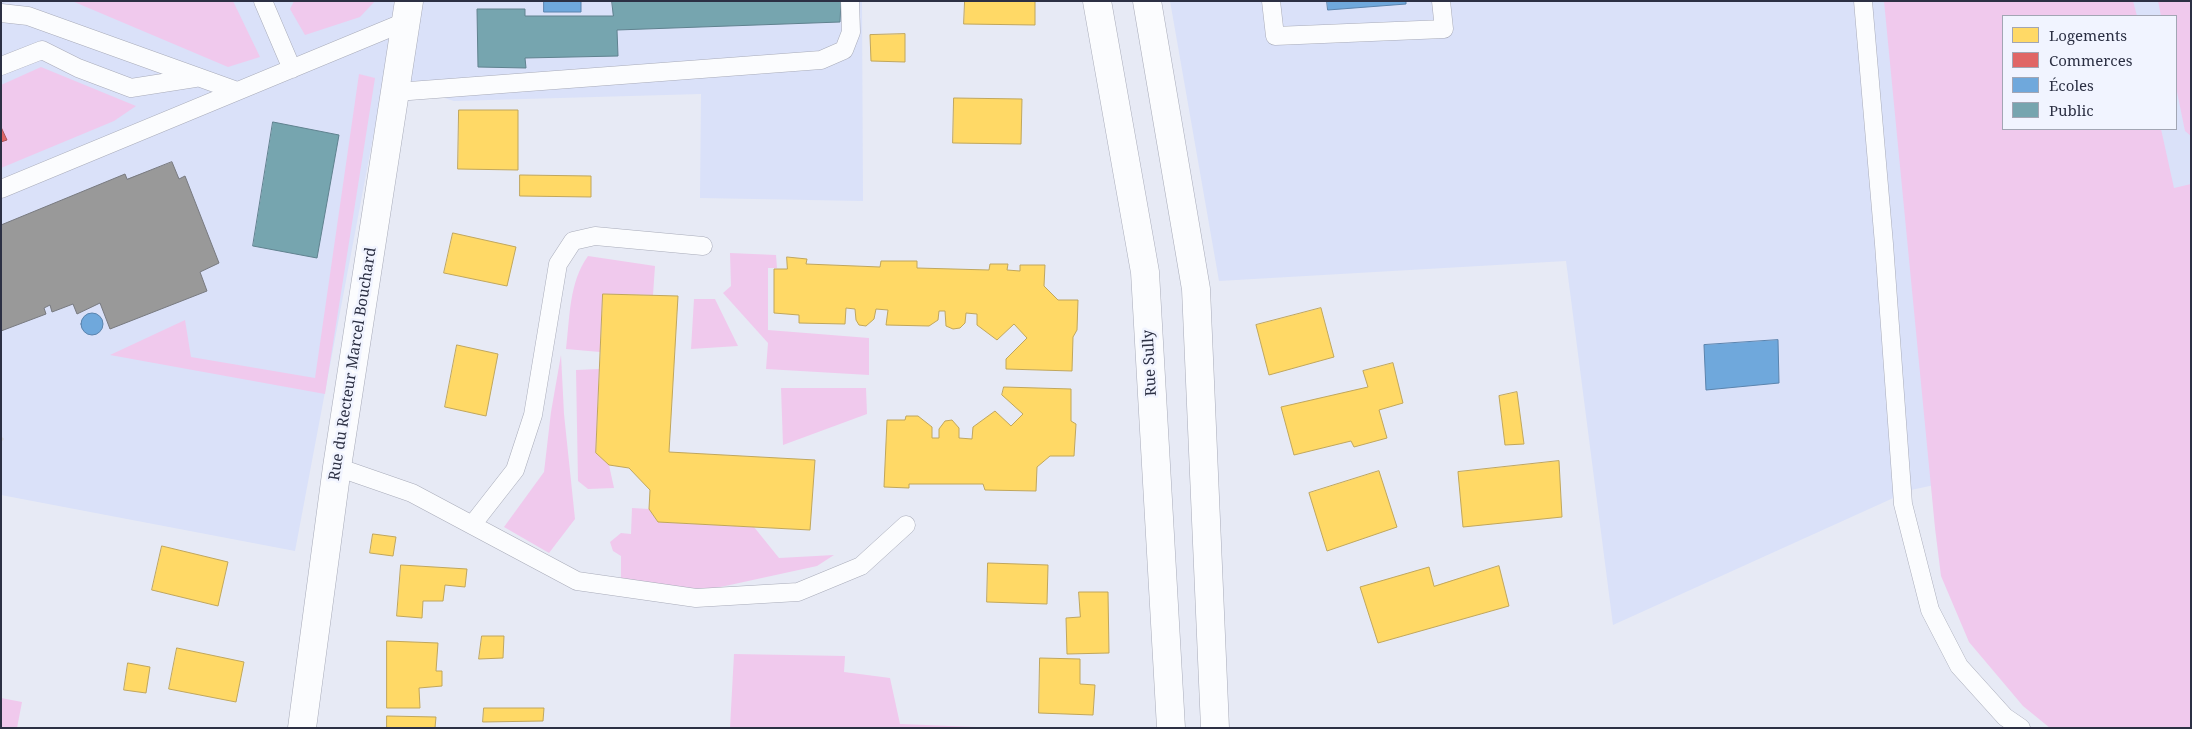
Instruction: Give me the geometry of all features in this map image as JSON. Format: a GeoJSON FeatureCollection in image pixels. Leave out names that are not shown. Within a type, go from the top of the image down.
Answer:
{"type":"FeatureCollection","features":[{"type":"Feature","properties":{"kind":"main road","name":"Rue Sully"},"geometry":{"type":"LineString","coordinates":[[1097,1],[1145,272],[1171,728]]}},
{"type":"Feature","properties":{"kind":"main road"},"geometry":{"type":"LineString","coordinates":[[1147,1],[1196,289],[1215,728]]}},
{"type":"Feature","properties":{"kind":"main road","name":"Rue du Recteur Marcel Bouchard"},"geometry":{"type":"LineString","coordinates":[[302,728],[337,467],[408,11]]}},
{"type":"Feature","properties":{"kind":"lane"},"geometry":{"type":"LineString","coordinates":[[263,1],[292,69]]}},
{"type":"Feature","properties":{"kind":"lane"},"geometry":{"type":"LineString","coordinates":[[396,92],[821,60],[844,50],[851,32],[850,1]]}},
{"type":"Feature","properties":{"kind":"lane"},"geometry":{"type":"LineString","coordinates":[[1272,1],[1275,36],[1444,29],[1441,1]]}},
{"type":"Feature","properties":{"kind":"lane"},"geometry":{"type":"LineString","coordinates":[[1863,1],[1884,244],[1903,504],[1930,610],[1955,658],[2005,717],[2021,728]]}},
{"type":"Feature","properties":{"kind":"lane"},"geometry":{"type":"LineString","coordinates":[[1,189],[292,69],[408,11]]}},
{"type":"Feature","properties":{"kind":"lane"},"geometry":{"type":"LineString","coordinates":[[1,13],[28,16],[237,91]]}},
{"type":"Feature","properties":{"kind":"lane"},"geometry":{"type":"LineString","coordinates":[[1,66],[42,50],[78,68],[130,88],[198,77]]}},
{"type":"Feature","properties":{"kind":"lane"},"geometry":{"type":"LineString","coordinates":[[472,524],[516,470],[533,414],[558,264],[573,241],[595,236],[703,246]]}},
{"type":"Feature","properties":{"kind":"lane"},"geometry":{"type":"LineString","coordinates":[[337,467],[412,493],[577,581],[696,598],[798,592],[861,566],[906,525]]}},
{"type":"Feature","properties":{"kind":"shaded area"},"geometry":{"type":"Polygon","coordinates":[[[1,1],[862,1],[863,201],[700,198],[701,94],[454,101],[384,79],[295,551],[1,495],[1,1]]]}},
{"type":"Feature","properties":{"kind":"shaded area"},"geometry":{"type":"Polygon","coordinates":[[[72,1],[233,1],[260,57],[228,67],[72,1]]]}},
{"type":"Feature","properties":{"kind":"shaded area"},"geometry":{"type":"Polygon","coordinates":[[[294,1],[375,1],[360,17],[305,35],[290,9],[294,1]]]}},
{"type":"Feature","properties":{"kind":"shaded area"},"geometry":{"type":"Polygon","coordinates":[[[1170,1],[2191,1],[2191,430],[1911,490],[1613,625],[1566,261],[1219,281],[1170,1]]]}},
{"type":"Feature","properties":{"kind":"shaded area"},"geometry":{"type":"Polygon","coordinates":[[[1884,1],[2133,1],[2137,15],[2002,15],[2002,130],[2161,130],[2174,188],[2191,184],[2191,728],[2050,728],[2023,706],[1969,642],[1941,576],[1884,1]]]}},
{"type":"Feature","properties":{"kind":"shaded area"},"geometry":{"type":"Polygon","coordinates":[[[2158,1],[2191,1],[2191,136],[2185,131],[2177,92],[2177,15],[2161,15],[2158,1]]]}},
{"type":"Feature","properties":{"kind":"shaded area"},"geometry":{"type":"Polygon","coordinates":[[[41,67],[136,106],[114,121],[1,168],[1,142],[7,140],[1,127],[1,85],[41,67]]]}},
{"type":"Feature","properties":{"kind":"shaded area"},"geometry":{"type":"Polygon","coordinates":[[[359,74],[375,78],[325,394],[110,355],[185,320],[191,357],[315,378],[359,74]]]}},
{"type":"Feature","properties":{"kind":"shaded area"},"geometry":{"type":"Polygon","coordinates":[[[730,253],[776,255],[777,268],[768,268],[768,330],[869,338],[869,375],[766,369],[768,343],[723,293],[731,286],[730,253]]]}},
{"type":"Feature","properties":{"kind":"shaded area"},"geometry":{"type":"Polygon","coordinates":[[[588,256],[655,266],[653,295],[603,294],[600,352],[566,349],[574,288],[577,277],[588,256]]]}},
{"type":"Feature","properties":{"kind":"shaded area"},"geometry":{"type":"Polygon","coordinates":[[[694,299],[715,299],[738,346],[691,349],[694,299]]]}},
{"type":"Feature","properties":{"kind":"shaded area"},"geometry":{"type":"Polygon","coordinates":[[[561,355],[564,414],[575,519],[549,553],[504,527],[544,472],[551,412],[561,355]]]}},
{"type":"Feature","properties":{"kind":"shaded area"},"geometry":{"type":"Polygon","coordinates":[[[599,369],[596,453],[609,465],[614,488],[588,489],[578,481],[576,370],[599,369]]]}},
{"type":"Feature","properties":{"kind":"shaded area"},"geometry":{"type":"Polygon","coordinates":[[[781,388],[866,388],[867,414],[783,445],[781,388]]]}},
{"type":"Feature","properties":{"kind":"shaded area"},"geometry":{"type":"Polygon","coordinates":[[[632,508],[649,509],[658,522],[754,527],[779,558],[834,555],[817,566],[693,593],[621,578],[621,556],[613,551],[610,542],[621,533],[631,534],[632,508]]]}},
{"type":"Feature","properties":{"kind":"shaded area"},"geometry":{"type":"Polygon","coordinates":[[[734,654],[845,656],[844,672],[890,678],[900,724],[1002,728],[730,728],[734,654]]]}},
{"type":"Feature","properties":{"kind":"shaded area"},"geometry":{"type":"Polygon","coordinates":[[[1,698],[22,702],[17,728],[1,728],[1,698]]]}},
{"type":"Feature","properties":{"kind":"building: Logements"},"geometry":{"type":"Polygon","coordinates":[[[965,1],[1035,1],[1035,25],[964,24],[965,1]]]}},
{"type":"Feature","properties":{"kind":"building: Logements"},"geometry":{"type":"Polygon","coordinates":[[[905,34],[905,62],[871,61],[870,35],[905,34]]]}},
{"type":"Feature","properties":{"kind":"building: Logements"},"geometry":{"type":"Polygon","coordinates":[[[954,98],[1022,99],[1021,144],[953,143],[954,98]]]}},
{"type":"Feature","properties":{"kind":"building: Logements"},"geometry":{"type":"Polygon","coordinates":[[[459,110],[518,110],[518,170],[458,169],[459,110]]]}},
{"type":"Feature","properties":{"kind":"building: Logements"},"geometry":{"type":"Polygon","coordinates":[[[520,175],[591,176],[591,197],[520,196],[520,175]]]}},
{"type":"Feature","properties":{"kind":"building: Logements"},"geometry":{"type":"Polygon","coordinates":[[[453,233],[516,247],[507,286],[444,273],[453,233]]]}},
{"type":"Feature","properties":{"kind":"building: Logements"},"geometry":{"type":"Polygon","coordinates":[[[787,257],[807,259],[806,264],[880,267],[881,261],[917,261],[917,268],[989,270],[990,264],[1008,264],[1007,270],[1020,271],[1020,265],[1045,265],[1044,286],[1058,300],[1078,300],[1077,330],[1073,337],[1072,371],[1006,369],[1006,359],[1027,338],[1014,324],[997,340],[977,325],[977,314],[966,313],[965,323],[960,328],[953,329],[946,326],[945,311],[939,311],[938,320],[929,326],[886,325],[888,310],[876,309],[874,319],[866,326],[859,325],[856,320],[855,309],[846,308],[845,324],[799,323],[799,315],[774,313],[774,269],[787,269],[787,257]]]}},
{"type":"Feature","properties":{"kind":"building: Logements"},"geometry":{"type":"Polygon","coordinates":[[[603,294],[678,296],[669,452],[815,460],[810,530],[658,522],[649,509],[650,490],[629,468],[609,465],[596,453],[603,294]]]}},
{"type":"Feature","properties":{"kind":"building: Logements"},"geometry":{"type":"Polygon","coordinates":[[[1321,308],[1334,357],[1269,375],[1256,325],[1321,308]]]}},
{"type":"Feature","properties":{"kind":"building: Logements"},"geometry":{"type":"Polygon","coordinates":[[[457,345],[498,354],[486,416],[445,407],[457,345]]]}},
{"type":"Feature","properties":{"kind":"building: Logements"},"geometry":{"type":"Polygon","coordinates":[[[1393,363],[1403,403],[1379,410],[1387,438],[1354,447],[1351,441],[1294,455],[1281,407],[1368,387],[1363,371],[1393,363]]]}},
{"type":"Feature","properties":{"kind":"building: Logements"},"geometry":{"type":"Polygon","coordinates":[[[1004,387],[1071,389],[1071,421],[1076,424],[1074,456],[1050,456],[1037,467],[1036,491],[985,490],[983,484],[909,484],[909,488],[884,487],[887,420],[905,420],[906,416],[918,416],[932,427],[932,438],[939,438],[939,429],[945,421],[952,420],[959,428],[959,438],[972,439],[973,427],[995,411],[1011,426],[1023,414],[1002,395],[1004,387]]]}},
{"type":"Feature","properties":{"kind":"building: Logements"},"geometry":{"type":"Polygon","coordinates":[[[1517,392],[1524,444],[1505,445],[1499,396],[1517,392]]]}},
{"type":"Feature","properties":{"kind":"building: Logements"},"geometry":{"type":"Polygon","coordinates":[[[1559,461],[1562,517],[1463,527],[1458,472],[1559,461]]]}},
{"type":"Feature","properties":{"kind":"building: Logements"},"geometry":{"type":"Polygon","coordinates":[[[1379,471],[1397,527],[1327,551],[1309,493],[1379,471]]]}},
{"type":"Feature","properties":{"kind":"building: Logements"},"geometry":{"type":"Polygon","coordinates":[[[373,534],[396,537],[393,556],[370,553],[373,534]]]}},
{"type":"Feature","properties":{"kind":"building: Logements"},"geometry":{"type":"Polygon","coordinates":[[[162,546],[228,562],[218,606],[152,590],[162,546]]]}},
{"type":"Feature","properties":{"kind":"building: Logements"},"geometry":{"type":"Polygon","coordinates":[[[988,563],[1048,565],[1047,604],[987,602],[988,563]]]}},
{"type":"Feature","properties":{"kind":"building: Logements"},"geometry":{"type":"Polygon","coordinates":[[[401,565],[467,569],[465,587],[445,585],[443,601],[423,601],[422,618],[397,616],[401,565]]]}},
{"type":"Feature","properties":{"kind":"building: Logements"},"geometry":{"type":"Polygon","coordinates":[[[1499,566],[1509,606],[1378,643],[1360,587],[1429,567],[1434,586],[1499,566]]]}},
{"type":"Feature","properties":{"kind":"building: Logements"},"geometry":{"type":"Polygon","coordinates":[[[1079,592],[1108,592],[1109,653],[1067,654],[1066,618],[1080,617],[1079,592]]]}},
{"type":"Feature","properties":{"kind":"building: Logements"},"geometry":{"type":"Polygon","coordinates":[[[482,636],[504,636],[503,658],[479,659],[482,636]]]}},
{"type":"Feature","properties":{"kind":"building: Logements"},"geometry":{"type":"Polygon","coordinates":[[[387,641],[438,643],[436,671],[442,671],[442,686],[419,688],[420,708],[387,708],[387,641]]]}},
{"type":"Feature","properties":{"kind":"building: Logements"},"geometry":{"type":"Polygon","coordinates":[[[177,648],[244,662],[236,702],[169,689],[177,648]]]}},
{"type":"Feature","properties":{"kind":"building: Logements"},"geometry":{"type":"Polygon","coordinates":[[[1040,658],[1080,659],[1080,684],[1095,685],[1093,715],[1039,713],[1040,658]]]}},
{"type":"Feature","properties":{"kind":"building: Logements"},"geometry":{"type":"Polygon","coordinates":[[[128,663],[150,667],[146,693],[124,690],[128,663]]]}},
{"type":"Feature","properties":{"kind":"building: Logements"},"geometry":{"type":"Polygon","coordinates":[[[484,708],[544,708],[543,721],[483,722],[484,708]]]}},
{"type":"Feature","properties":{"kind":"building: Logements"},"geometry":{"type":"Polygon","coordinates":[[[387,716],[436,717],[435,728],[387,728],[387,716]]]}},
{"type":"Feature","properties":{"kind":"building: Commerces"},"geometry":{"type":"Polygon","coordinates":[[[1,127],[7,140],[1,142],[1,127]]]}},
{"type":"Feature","properties":{"kind":"building: Écoles"},"geometry":{"type":"Polygon","coordinates":[[[544,1],[581,1],[581,12],[544,12],[544,1]]]}},
{"type":"Feature","properties":{"kind":"building: Écoles"},"geometry":{"type":"Polygon","coordinates":[[[1327,1],[1406,1],[1406,4],[1328,10],[1327,1]]]}},
{"type":"Feature","properties":{"kind":"building: Écoles"},"geometry":{"type":"Polygon","coordinates":[[[92,313],[102,320],[103,324],[96,334],[92,335],[82,328],[81,324],[88,314],[92,313]]]}},
{"type":"Feature","properties":{"kind":"building: Écoles"},"geometry":{"type":"Polygon","coordinates":[[[1778,340],[1779,383],[1706,390],[1704,345],[1778,340]]]}},
{"type":"Feature","properties":{"kind":"building: Public"},"geometry":{"type":"Polygon","coordinates":[[[612,1],[841,1],[840,22],[617,30],[618,56],[525,58],[526,68],[478,67],[477,9],[525,9],[525,16],[613,16],[612,1]]]}},
{"type":"Feature","properties":{"kind":"building: Public"},"geometry":{"type":"Polygon","coordinates":[[[273,122],[339,135],[317,258],[253,246],[273,122]]]}},
{"type":"Feature","properties":{"kind":"building: Industrie"},"geometry":{"type":"Polygon","coordinates":[[[172,162],[179,179],[185,176],[219,263],[200,272],[207,291],[110,329],[100,303],[77,314],[73,304],[52,312],[50,305],[44,308],[46,314],[1,331],[1,225],[125,174],[127,179],[172,162]]]}}]}
